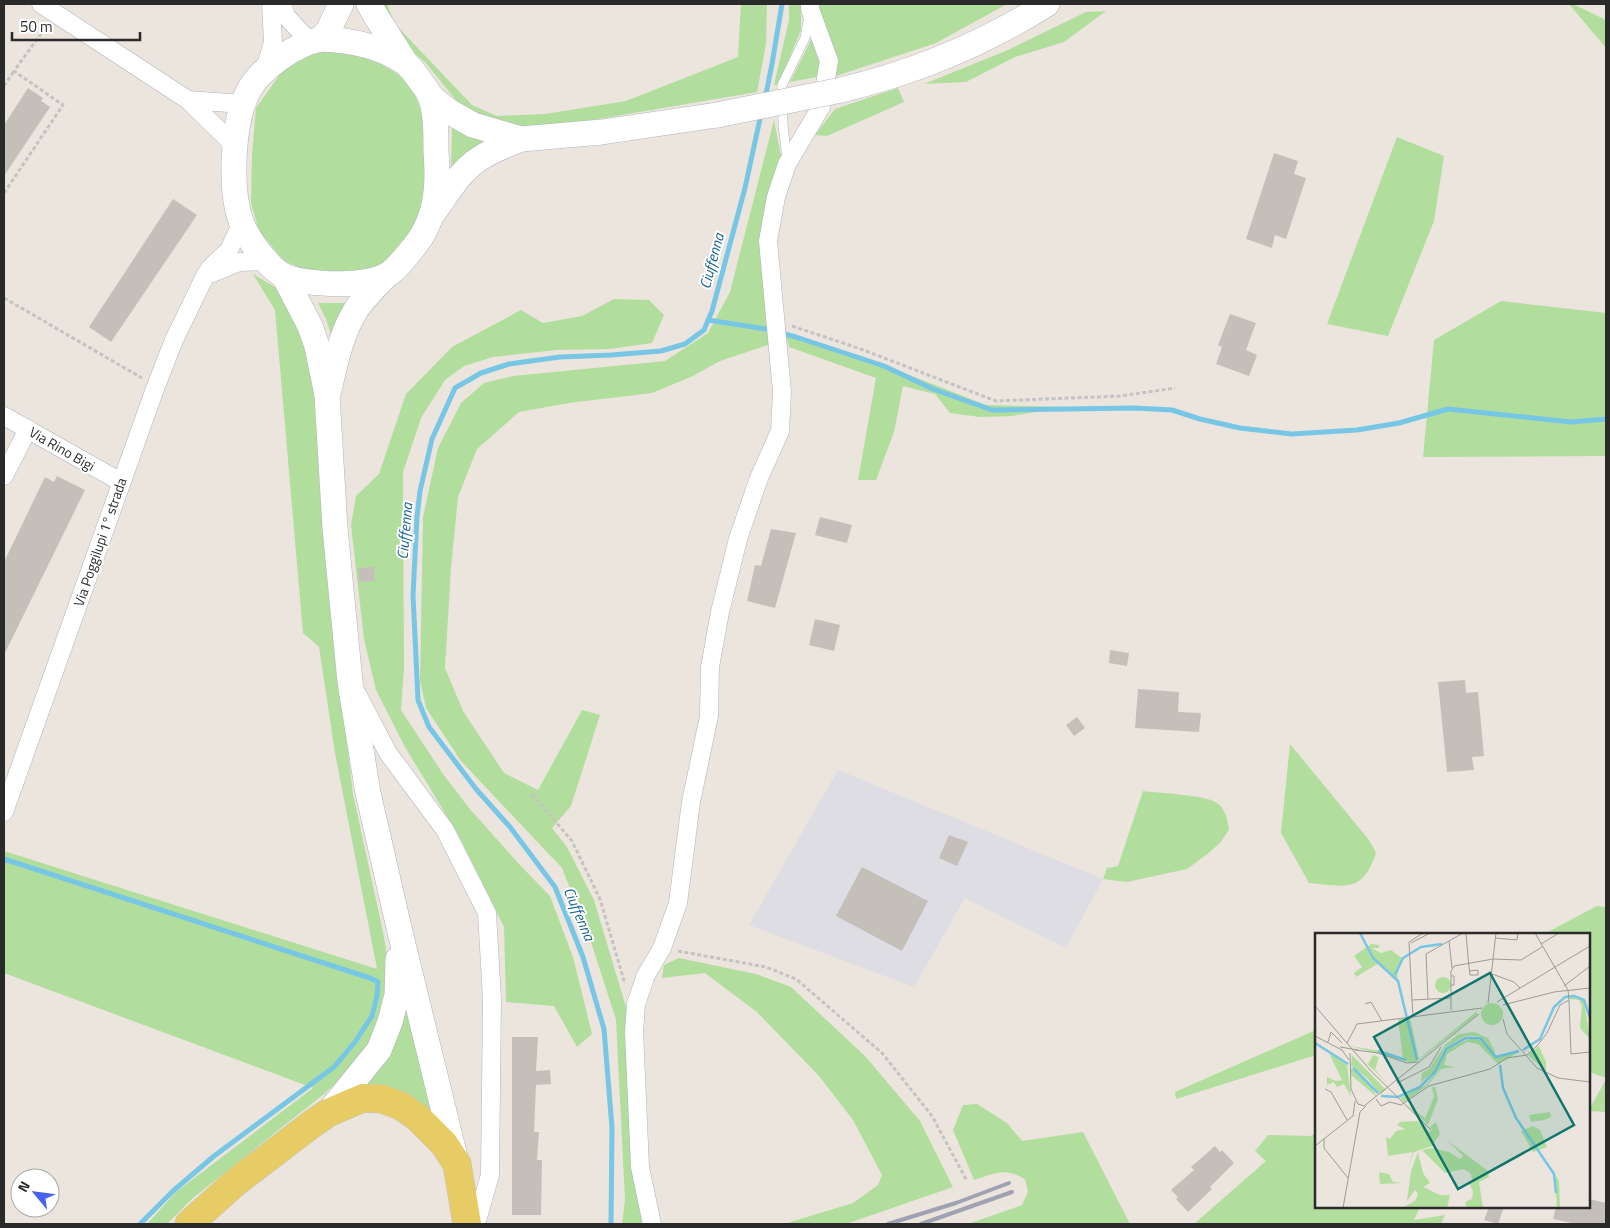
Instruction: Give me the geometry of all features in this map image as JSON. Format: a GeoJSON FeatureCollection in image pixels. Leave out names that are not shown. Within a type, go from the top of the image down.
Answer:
{"type":"FeatureCollection","features":[{"type":"Feature","properties":{"kind":"main road"},"geometry":{"type":"LineString","coordinates":[[341,4],[328,31],[265,70],[250,90],[238,121],[235,146],[236,192],[242,222],[254,248],[276,269],[310,326],[317,346],[327,395],[335,528],[350,682],[368,793],[457,1164],[467,1224]]}},
{"type":"Feature","properties":{"kind":"main road"},"geometry":{"type":"LineString","coordinates":[[369,4],[405,62],[430,96],[450,112],[473,125],[521,139]]}},
{"type":"Feature","properties":{"kind":"main road"},"geometry":{"type":"LineString","coordinates":[[327,395],[339,350],[353,315],[369,293],[402,262],[420,239],[432,214],[454,184],[478,160],[495,150],[521,139],[602,132],[716,115],[841,90],[893,75],[941,57],[1020,21],[1047,4]]}},
{"type":"Feature","properties":{"kind":"main road"},"geometry":{"type":"LineString","coordinates":[[315,40],[353,42],[391,55],[405,62]]}},
{"type":"Feature","properties":{"kind":"main road"},"geometry":{"type":"LineString","coordinates":[[430,96],[435,128],[437,172],[437,192],[432,214]]}},
{"type":"Feature","properties":{"kind":"main road"},"geometry":{"type":"LineString","coordinates":[[276,269],[309,282],[341,284],[368,281],[386,276]]}},
{"type":"Feature","properties":{"kind":"main road"},"geometry":{"type":"LineString","coordinates":[[188,1224],[236,1182],[328,1113],[380,1050],[397,995],[400,932]]}},
{"type":"Feature","properties":{"kind":"main road"},"geometry":{"type":"LineString","coordinates":[[328,1113],[363,1098],[382,1099],[401,1106],[417,1116],[444,1144],[457,1164]]}},
{"type":"Feature","properties":{"kind":"street"},"geometry":{"type":"LineString","coordinates":[[265,70],[273,42],[271,4]]}},
{"type":"Feature","properties":{"kind":"street"},"geometry":{"type":"LineString","coordinates":[[282,4],[286,16],[315,40]]}},
{"type":"Feature","properties":{"kind":"street"},"geometry":{"type":"LineString","coordinates":[[652,1224],[640,1167],[634,1032],[636,1004],[646,975],[662,948],[678,903],[691,802],[709,716],[710,667],[720,612],[738,539],[759,478],[780,432],[782,392],[768,241],[776,197],[787,164],[821,107],[829,61],[810,6]]}},
{"type":"Feature","properties":{"kind":"street"},"geometry":{"type":"LineString","coordinates":[[49,9],[188,100],[235,146]]}},
{"type":"Feature","properties":{"kind":"street"},"geometry":{"type":"LineString","coordinates":[[188,100],[243,104]]}},
{"type":"Feature","properties":{"kind":"street","name":"Via Poggilupi 1° strada"},"geometry":{"type":"LineString","coordinates":[[4,812],[121,482],[174,340],[205,276],[210,268],[229,250],[242,222]]}},
{"type":"Feature","properties":{"kind":"street"},"geometry":{"type":"LineString","coordinates":[[205,276],[239,262],[276,269]]}},
{"type":"Feature","properties":{"kind":"street","name":"Via Rino Bigi"},"geometry":{"type":"LineString","coordinates":[[4,416],[121,482]]}},
{"type":"Feature","properties":{"kind":"street"},"geometry":{"type":"LineString","coordinates":[[4,476],[28,429]]}},
{"type":"Feature","properties":{"kind":"street"},"geometry":{"type":"LineString","coordinates":[[350,682],[388,753],[446,830],[487,913],[492,999],[490,1175],[476,1224]]}},
{"type":"Feature","properties":{"kind":"lane"},"geometry":{"type":"LineString","coordinates":[[787,164],[782,85],[805,38],[810,6]]}},
{"type":"Feature","properties":{"kind":"path"},"geometry":{"type":"LineString","coordinates":[[4,86],[49,9]]}},
{"type":"Feature","properties":{"kind":"path"},"geometry":{"type":"LineString","coordinates":[[4,193],[63,104],[14,71]]}},
{"type":"Feature","properties":{"kind":"path"},"geometry":{"type":"LineString","coordinates":[[4,298],[156,386]]}},
{"type":"Feature","properties":{"kind":"path"},"geometry":{"type":"LineString","coordinates":[[775,320],[858,348],[996,401],[1120,396],[1175,388]]}},
{"type":"Feature","properties":{"kind":"path"},"geometry":{"type":"LineString","coordinates":[[532,794],[572,841],[600,899],[625,986],[636,1004]]}},
{"type":"Feature","properties":{"kind":"path"},"geometry":{"type":"LineString","coordinates":[[662,948],[766,967],[796,979],[882,1053],[932,1116],[968,1181]]}},
{"type":"Feature","properties":{"kind":"shaded area"},"geometry":{"type":"Polygon","coordinates":[[[838,770],[1103,879],[1066,948],[965,898],[914,987],[749,925],[838,770]]]}},
{"type":"Feature","properties":{"kind":"green space"},"geometry":{"type":"Polygon","coordinates":[[[375,4],[387,4],[395,24],[472,105],[497,116],[545,114],[626,101],[738,57],[741,4],[767,4],[766,44],[757,92],[581,122],[513,131],[469,116],[425,62],[397,40],[375,4]]]}},
{"type":"Feature","properties":{"kind":"green space"},"geometry":{"type":"Polygon","coordinates":[[[789,4],[801,4],[801,30],[778,85],[774,85],[789,20],[789,4]]]}},
{"type":"Feature","properties":{"kind":"green space"},"geometry":{"type":"Polygon","coordinates":[[[814,4],[1007,4],[936,43],[833,77],[814,4]]]}},
{"type":"Feature","properties":{"kind":"green space"},"geometry":{"type":"Polygon","coordinates":[[[1569,4],[1573,4],[1606,20],[1606,48],[1569,4]]]}},
{"type":"Feature","properties":{"kind":"green space"},"geometry":{"type":"Polygon","coordinates":[[[1106,11],[1064,42],[1015,57],[966,82],[924,84],[1008,50],[1086,12],[1106,11]]]}},
{"type":"Feature","properties":{"kind":"green space"},"geometry":{"type":"Polygon","coordinates":[[[813,32],[822,76],[790,82],[810,42],[813,32]]]}},
{"type":"Feature","properties":{"kind":"green space"},"geometry":{"type":"Polygon","coordinates":[[[342,51],[372,59],[410,84],[424,117],[425,211],[392,258],[371,273],[310,272],[284,261],[259,231],[251,203],[252,154],[256,108],[283,70],[310,53],[342,51]]]}},
{"type":"Feature","properties":{"kind":"green space"},"geometry":{"type":"Polygon","coordinates":[[[898,88],[904,102],[827,136],[815,135],[835,109],[898,88]]]}},
{"type":"Feature","properties":{"kind":"green space"},"geometry":{"type":"Polygon","coordinates":[[[452,120],[496,143],[451,176],[452,120]]]}},
{"type":"Feature","properties":{"kind":"green space"},"geometry":{"type":"Polygon","coordinates":[[[774,120],[782,162],[768,211],[771,344],[720,361],[693,376],[652,393],[569,403],[519,412],[477,449],[458,497],[451,568],[445,668],[463,711],[504,773],[538,790],[582,710],[600,715],[571,806],[552,828],[567,847],[594,900],[629,1017],[628,1111],[642,1224],[622,1224],[625,1200],[616,1020],[592,945],[562,868],[461,761],[426,708],[420,681],[423,517],[438,448],[461,403],[484,383],[513,376],[665,361],[708,333],[730,292],[774,120]]]}},
{"type":"Feature","properties":{"kind":"green space"},"geometry":{"type":"Polygon","coordinates":[[[1397,137],[1444,156],[1434,221],[1388,336],[1327,324],[1397,137]]]}},
{"type":"Feature","properties":{"kind":"green space"},"geometry":{"type":"Polygon","coordinates":[[[253,274],[283,292],[297,308],[312,364],[323,532],[353,794],[389,967],[378,1031],[354,1066],[324,1094],[193,1198],[167,1224],[147,1224],[176,1192],[313,1088],[4,973],[4,851],[377,969],[335,753],[319,647],[303,633],[275,310],[253,274]]]}},
{"type":"Feature","properties":{"kind":"green space"},"geometry":{"type":"Polygon","coordinates":[[[614,299],[649,300],[664,315],[652,343],[610,349],[557,350],[493,357],[464,366],[445,380],[421,418],[403,472],[404,668],[401,710],[443,774],[469,808],[550,896],[573,957],[592,1034],[577,1047],[554,1006],[506,1002],[504,927],[459,836],[405,747],[376,690],[364,639],[351,525],[356,496],[379,474],[406,394],[452,347],[521,310],[543,323],[582,316],[614,299]]]}},
{"type":"Feature","properties":{"kind":"green space"},"geometry":{"type":"Polygon","coordinates":[[[1501,301],[1606,313],[1606,456],[1423,457],[1434,340],[1501,301]]]}},
{"type":"Feature","properties":{"kind":"green space"},"geometry":{"type":"Polygon","coordinates":[[[318,303],[351,303],[332,337],[326,319],[318,303]]]}},
{"type":"Feature","properties":{"kind":"green space"},"geometry":{"type":"Polygon","coordinates":[[[785,332],[861,356],[986,405],[1067,407],[1012,416],[980,417],[950,413],[935,394],[903,386],[894,432],[876,480],[858,480],[876,378],[789,347],[785,332]]]}},
{"type":"Feature","properties":{"kind":"green space"},"geometry":{"type":"Polygon","coordinates":[[[1290,744],[1369,840],[1376,853],[1371,866],[1358,881],[1343,886],[1309,883],[1281,833],[1290,744]]]}},
{"type":"Feature","properties":{"kind":"green space"},"geometry":{"type":"Polygon","coordinates":[[[1143,791],[1193,796],[1211,800],[1217,803],[1224,811],[1229,830],[1220,843],[1187,869],[1127,882],[1103,879],[1107,868],[1118,866],[1143,791]]]}},
{"type":"Feature","properties":{"kind":"green space"},"geometry":{"type":"Polygon","coordinates":[[[1597,906],[1606,907],[1606,1078],[1590,1072],[1590,933],[1546,933],[1597,906]]]}},
{"type":"Feature","properties":{"kind":"green space"},"geometry":{"type":"Polygon","coordinates":[[[679,958],[756,974],[791,987],[865,1056],[920,1121],[953,1187],[846,1224],[784,1224],[853,1203],[878,1185],[882,1175],[853,1120],[819,1076],[757,1012],[705,973],[662,978],[664,965],[679,958]]]}},
{"type":"Feature","properties":{"kind":"green space"},"geometry":{"type":"Polygon","coordinates":[[[408,991],[441,1121],[424,1106],[406,1095],[387,1088],[364,1084],[380,1065],[399,1033],[408,991]]]}},
{"type":"Feature","properties":{"kind":"green space"},"geometry":{"type":"Polygon","coordinates":[[[1315,1030],[1315,1055],[1176,1099],[1175,1092],[1315,1030]]]}},
{"type":"Feature","properties":{"kind":"green space"},"geometry":{"type":"Polygon","coordinates":[[[1606,1079],[1606,1112],[1590,1111],[1606,1079]]]}},
{"type":"Feature","properties":{"kind":"green space"},"geometry":{"type":"Polygon","coordinates":[[[977,1104],[1007,1123],[1022,1141],[1083,1132],[1130,1224],[968,1224],[1022,1205],[1028,1192],[1025,1179],[1011,1173],[994,1173],[974,1180],[953,1130],[963,1105],[977,1104]]]}},
{"type":"Feature","properties":{"kind":"green space"},"geometry":{"type":"Polygon","coordinates":[[[1315,1133],[1315,1208],[1420,1208],[1414,1220],[1445,1215],[1441,1224],[1194,1224],[1266,1161],[1255,1151],[1268,1135],[1311,1136],[1315,1133]]]}},
{"type":"Feature","properties":{"kind":"building"},"geometry":{"type":"Polygon","coordinates":[[[28,88],[43,98],[41,101],[50,107],[4,176],[4,125],[28,88]]]}},
{"type":"Feature","properties":{"kind":"building"},"geometry":{"type":"Polygon","coordinates":[[[1274,153],[1298,161],[1294,174],[1306,178],[1286,239],[1275,235],[1272,248],[1246,239],[1274,153]]]}},
{"type":"Feature","properties":{"kind":"building"},"geometry":{"type":"Polygon","coordinates":[[[173,199],[197,215],[111,342],[89,327],[173,199]]]}},
{"type":"Feature","properties":{"kind":"building"},"geometry":{"type":"Polygon","coordinates":[[[1230,314],[1256,323],[1246,350],[1257,355],[1249,376],[1216,364],[1222,347],[1218,345],[1230,314]]]}},
{"type":"Feature","properties":{"kind":"building"},"geometry":{"type":"Polygon","coordinates":[[[57,476],[85,490],[4,655],[4,562],[45,477],[54,482],[57,476]]]}},
{"type":"Feature","properties":{"kind":"building"},"geometry":{"type":"Polygon","coordinates":[[[820,517],[852,525],[847,543],[815,535],[820,517]]]}},
{"type":"Feature","properties":{"kind":"building"},"geometry":{"type":"Polygon","coordinates":[[[771,529],[796,533],[775,608],[747,601],[755,565],[761,566],[771,529]]]}},
{"type":"Feature","properties":{"kind":"building"},"geometry":{"type":"Polygon","coordinates":[[[374,567],[375,581],[359,582],[358,568],[374,567]]]}},
{"type":"Feature","properties":{"kind":"building"},"geometry":{"type":"Polygon","coordinates":[[[815,619],[840,625],[834,651],[809,645],[815,619]]]}},
{"type":"Feature","properties":{"kind":"building"},"geometry":{"type":"Polygon","coordinates":[[[1110,650],[1129,653],[1127,666],[1109,663],[1110,650]]]}},
{"type":"Feature","properties":{"kind":"building"},"geometry":{"type":"Polygon","coordinates":[[[1465,680],[1466,693],[1478,692],[1484,756],[1472,757],[1474,770],[1447,772],[1438,682],[1465,680]]]}},
{"type":"Feature","properties":{"kind":"building"},"geometry":{"type":"Polygon","coordinates":[[[1138,689],[1179,692],[1178,712],[1201,713],[1199,732],[1135,728],[1138,689]]]}},
{"type":"Feature","properties":{"kind":"building"},"geometry":{"type":"Polygon","coordinates":[[[1077,717],[1085,728],[1074,736],[1066,725],[1077,717]]]}},
{"type":"Feature","properties":{"kind":"building"},"geometry":{"type":"Polygon","coordinates":[[[949,835],[968,842],[957,866],[939,858],[949,835]]]}},
{"type":"Feature","properties":{"kind":"building"},"geometry":{"type":"Polygon","coordinates":[[[862,867],[928,901],[902,951],[836,916],[862,867]]]}},
{"type":"Feature","properties":{"kind":"building"},"geometry":{"type":"Polygon","coordinates":[[[512,1037],[538,1037],[536,1071],[550,1070],[551,1084],[536,1085],[534,1132],[539,1132],[537,1160],[542,1160],[541,1215],[512,1215],[512,1037]]]}},
{"type":"Feature","properties":{"kind":"building"},"geometry":{"type":"Polygon","coordinates":[[[1215,1146],[1220,1152],[1222,1150],[1234,1163],[1210,1187],[1212,1189],[1188,1212],[1176,1199],[1178,1197],[1171,1190],[1194,1170],[1191,1167],[1215,1146]]]}},
{"type":"Feature","properties":{"kind":"building"},"geometry":{"type":"Polygon","coordinates":[[[1590,1199],[1606,1203],[1606,1224],[1577,1224],[1553,1219],[1556,1208],[1590,1208],[1590,1199]]]}},
{"type":"Feature","properties":{"kind":"building"},"geometry":{"type":"Polygon","coordinates":[[[1489,1208],[1504,1208],[1498,1224],[1484,1220],[1489,1208]]]}},
{"type":"Feature","properties":{"kind":"waterway","name":"Ciuffenna"},"geometry":{"type":"LineString","coordinates":[[765,99],[782,4]]}},
{"type":"Feature","properties":{"kind":"waterway","name":"Ciuffenna"},"geometry":{"type":"LineString","coordinates":[[611,1224],[612,1128],[604,1029],[583,957],[555,887],[510,827],[476,789],[429,727],[418,700],[413,595],[420,491],[432,439],[455,388],[481,373],[509,364],[560,357],[661,351],[685,344],[704,330],[712,311],[745,188],[761,114]]}},
{"type":"Feature","properties":{"kind":"waterway"},"geometry":{"type":"LineString","coordinates":[[708,320],[766,329],[796,337],[884,366],[933,389],[992,410],[1135,408],[1172,410],[1200,419],[1240,428],[1292,434],[1357,430],[1399,423],[1448,409],[1571,422],[1606,419]]}},
{"type":"Feature","properties":{"kind":"waterway"},"geometry":{"type":"LineString","coordinates":[[4,859],[378,982],[372,1016],[355,1042],[334,1067],[214,1156],[173,1191],[140,1224]]}},
{"type":"Feature","properties":{"kind":"railway"},"geometry":{"type":"LineString","coordinates":[[888,1224],[956,1203],[1009,1183]]}},
{"type":"Feature","properties":{"kind":"railway"},"geometry":{"type":"LineString","coordinates":[[921,1224],[1012,1192]]}}]}
